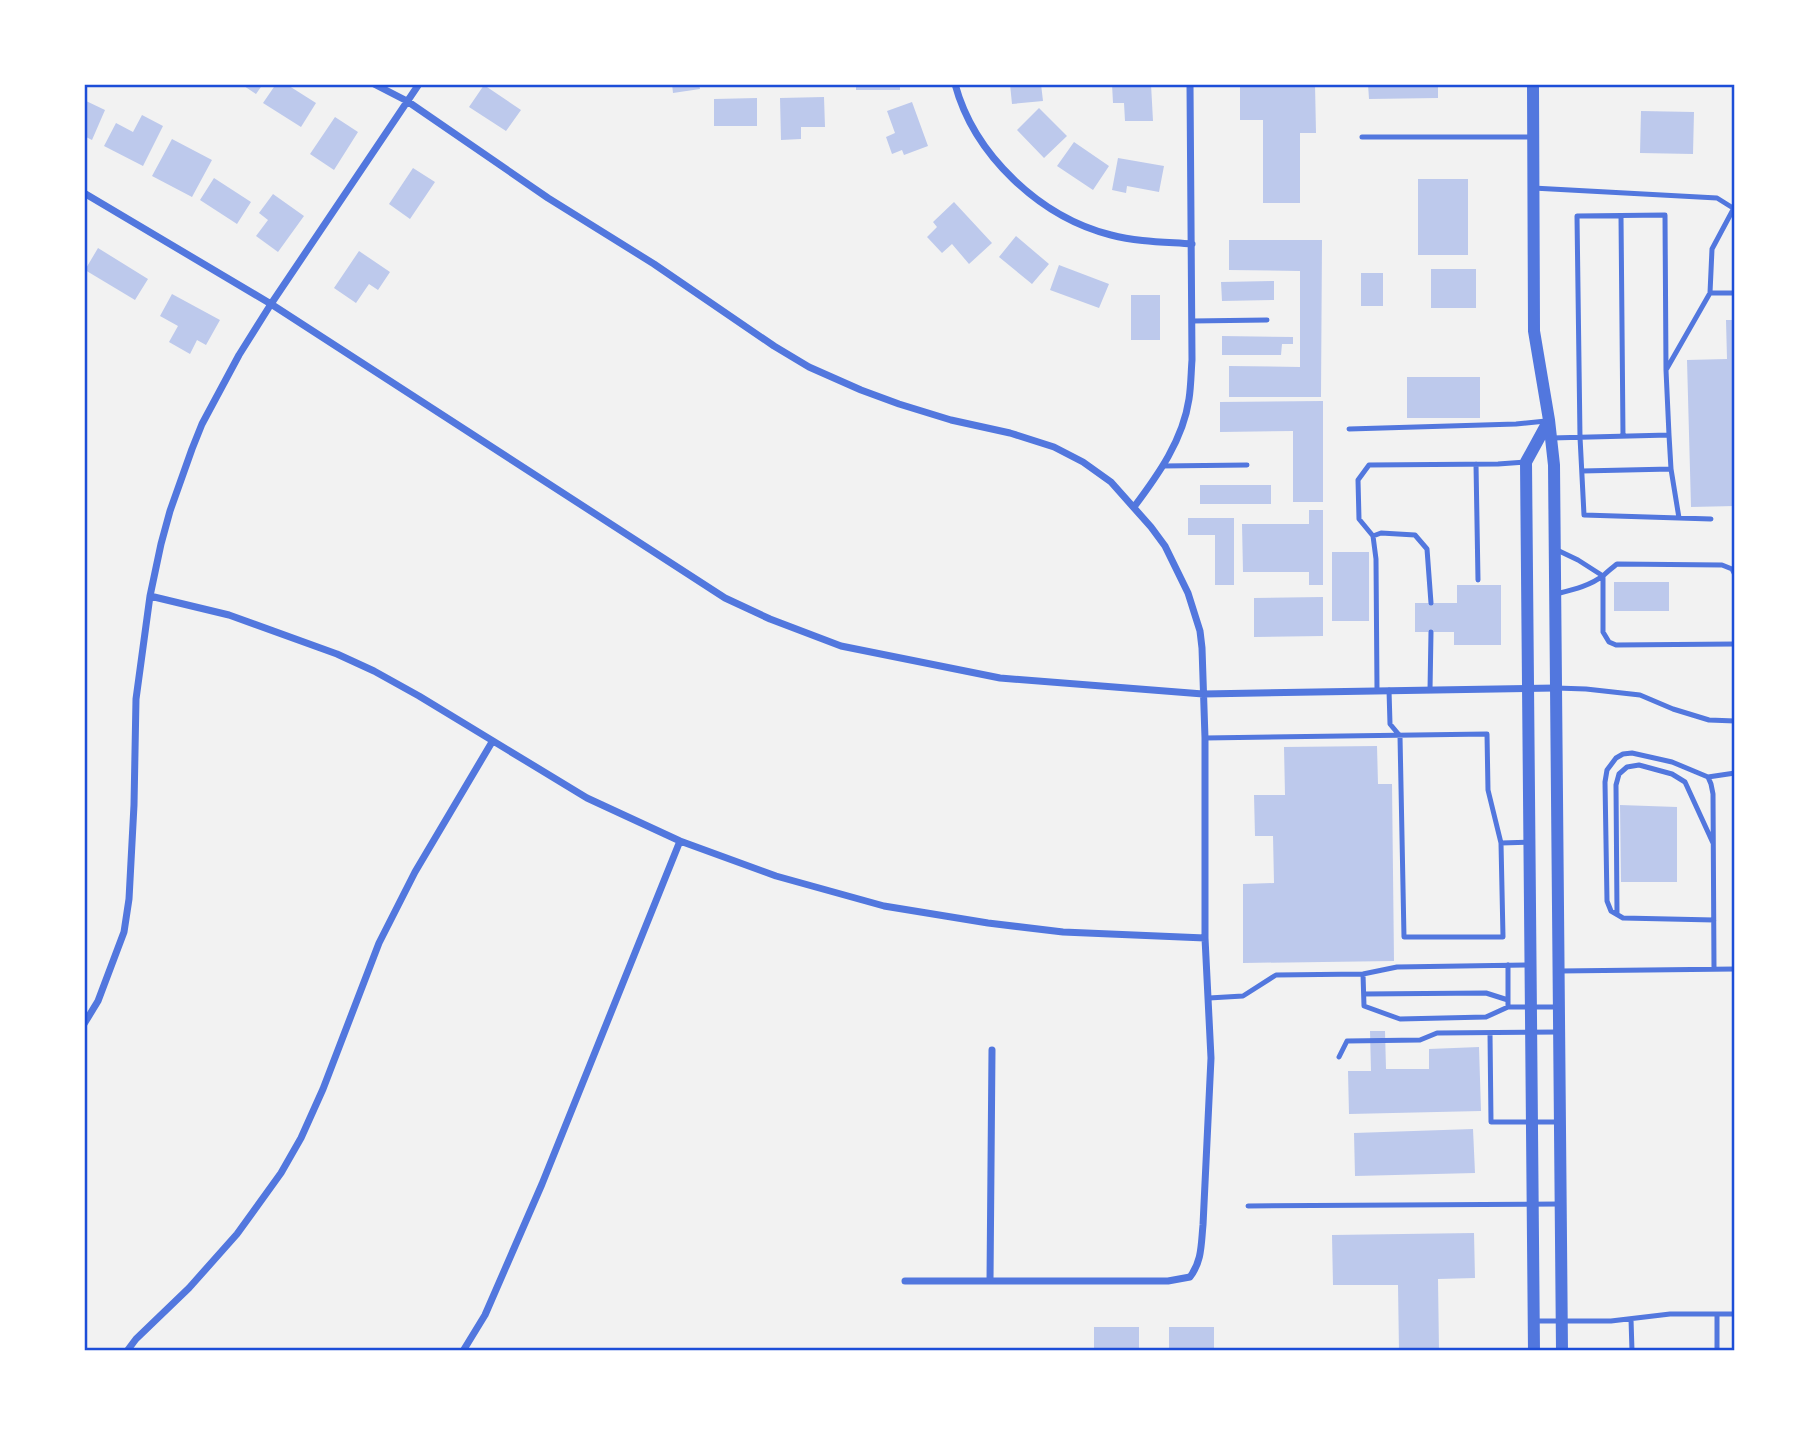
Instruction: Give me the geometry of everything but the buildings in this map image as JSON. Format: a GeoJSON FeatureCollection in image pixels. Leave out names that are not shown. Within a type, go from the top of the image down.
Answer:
{"type":"FeatureCollection","features":[{"type":"Feature","properties":{"kind":"street"},"geometry":{"type":"LineString","coordinates":[[374,84],[407,102],[548,198],[810,367],[899,404],[951,421],[1010,433],[1054,447],[1083,462],[1111,482],[1152,527],[1165,546],[1188,593],[1200,631],[1205,738],[1205,938],[1211,1058],[1203,1225],[1198,1266],[1190,1277],[1168,1282],[905,1281]]}},
{"type":"Feature","properties":{"kind":"street"},"geometry":{"type":"LineString","coordinates":[[84,1024],[98,1001],[124,932],[130,885],[136,699],[150,596],[170,511],[191,449],[222,385],[271,304],[419,84]]}},
{"type":"Feature","properties":{"kind":"street"},"geometry":{"type":"LineString","coordinates":[[955,84],[969,120],[981,141],[1010,176],[1040,200],[1083,226],[1109,234],[1137,241],[1192,244]]}},
{"type":"Feature","properties":{"kind":"street"},"geometry":{"type":"LineString","coordinates":[[1135,507],[1154,481],[1176,442],[1184,423],[1189,398],[1192,360],[1190,84]]}},
{"type":"Feature","properties":{"kind":"street"},"geometry":{"type":"LineString","coordinates":[[1533,84],[1534,331],[1554,465],[1562,1351]]}},
{"type":"Feature","properties":{"kind":"street"},"geometry":{"type":"LineString","coordinates":[[84,192],[271,304],[725,598],[770,619],[841,646],[1000,678],[1203,694],[1556,688]]}},
{"type":"Feature","properties":{"kind":"street"},"geometry":{"type":"LineString","coordinates":[[1534,1351],[1526,462],[1549,420]]}},
{"type":"Feature","properties":{"kind":"street"},"geometry":{"type":"LineString","coordinates":[[150,596],[229,615],[337,654],[386,677],[587,798],[680,841],[776,876],[884,906],[975,921],[1063,932],[1205,938]]}},
{"type":"Feature","properties":{"kind":"street"},"geometry":{"type":"LineString","coordinates":[[128,1351],[136,1339],[189,1288],[237,1234],[281,1173],[301,1138],[323,1089],[379,943],[415,872],[492,742]]}},
{"type":"Feature","properties":{"kind":"street"},"geometry":{"type":"LineString","coordinates":[[463,1351],[485,1315],[542,1184],[680,841]]}},
{"type":"Feature","properties":{"kind":"street"},"geometry":{"type":"LineString","coordinates":[[990,1281],[992,1050]]}},
{"type":"Feature","properties":{"kind":"lane"},"geometry":{"type":"LineString","coordinates":[[1362,137],[1533,137]]}},
{"type":"Feature","properties":{"kind":"lane"},"geometry":{"type":"LineString","coordinates":[[1533,188],[1717,198],[1734,208],[1712,249],[1710,293],[1666,370]]}},
{"type":"Feature","properties":{"kind":"lane"},"geometry":{"type":"LineString","coordinates":[[1679,518],[1669,435],[1665,215],[1577,216],[1580,437],[1584,515],[1679,518],[1711,519]]}},
{"type":"Feature","properties":{"kind":"lane"},"geometry":{"type":"LineString","coordinates":[[1621,216],[1623,436]]}},
{"type":"Feature","properties":{"kind":"lane"},"geometry":{"type":"LineString","coordinates":[[1710,293],[1735,293]]}},
{"type":"Feature","properties":{"kind":"lane"},"geometry":{"type":"LineString","coordinates":[[1192,321],[1267,320]]}},
{"type":"Feature","properties":{"kind":"lane"},"geometry":{"type":"LineString","coordinates":[[1349,429],[1516,424],[1549,420]]}},
{"type":"Feature","properties":{"kind":"lane"},"geometry":{"type":"LineString","coordinates":[[1550,438],[1669,435]]}},
{"type":"Feature","properties":{"kind":"lane"},"geometry":{"type":"LineString","coordinates":[[1377,690],[1376,559],[1373,536],[1359,519],[1358,480],[1368,465],[1526,462]]}},
{"type":"Feature","properties":{"kind":"lane"},"geometry":{"type":"LineString","coordinates":[[1476,464],[1478,580]]}},
{"type":"Feature","properties":{"kind":"lane"},"geometry":{"type":"LineString","coordinates":[[1162,466],[1247,465]]}},
{"type":"Feature","properties":{"kind":"lane"},"geometry":{"type":"LineString","coordinates":[[1583,471],[1671,469]]}},
{"type":"Feature","properties":{"kind":"lane"},"geometry":{"type":"LineString","coordinates":[[1373,536],[1381,533],[1415,535],[1427,549],[1431,603]]}},
{"type":"Feature","properties":{"kind":"lane"},"geometry":{"type":"LineString","coordinates":[[1555,549],[1603,576]]}},
{"type":"Feature","properties":{"kind":"lane"},"geometry":{"type":"LineString","coordinates":[[1556,594],[1578,589],[1603,576],[1617,564],[1722,565],[1732,569],[1735,575]]}},
{"type":"Feature","properties":{"kind":"lane"},"geometry":{"type":"LineString","coordinates":[[1603,576],[1603,632],[1609,642],[1616,645],[1735,644]]}},
{"type":"Feature","properties":{"kind":"lane"},"geometry":{"type":"LineString","coordinates":[[1430,690],[1431,632]]}},
{"type":"Feature","properties":{"kind":"lane"},"geometry":{"type":"LineString","coordinates":[[1556,688],[1640,695],[1709,720],[1735,721]]}},
{"type":"Feature","properties":{"kind":"lane"},"geometry":{"type":"LineString","coordinates":[[1205,738],[1400,736],[1487,734],[1488,790],[1501,843],[1503,937],[1404,937],[1400,736],[1390,724],[1389,690]]}},
{"type":"Feature","properties":{"kind":"lane"},"geometry":{"type":"LineString","coordinates":[[1714,920],[1623,918],[1611,911],[1607,901],[1605,782],[1607,770],[1616,758],[1632,753],[1672,762],[1708,777],[1735,772]]}},
{"type":"Feature","properties":{"kind":"lane"},"geometry":{"type":"LineString","coordinates":[[1617,915],[1616,785],[1619,774],[1627,767],[1639,765],[1672,774],[1685,782],[1713,843]]}},
{"type":"Feature","properties":{"kind":"lane"},"geometry":{"type":"LineString","coordinates":[[1708,777],[1713,794],[1714,969]]}},
{"type":"Feature","properties":{"kind":"lane"},"geometry":{"type":"LineString","coordinates":[[1501,843],[1530,842]]}},
{"type":"Feature","properties":{"kind":"lane"},"geometry":{"type":"LineString","coordinates":[[1508,965],[1508,1007]]}},
{"type":"Feature","properties":{"kind":"lane"},"geometry":{"type":"LineString","coordinates":[[1209,998],[1243,996],[1276,975],[1363,974],[1397,967],[1532,965]]}},
{"type":"Feature","properties":{"kind":"lane"},"geometry":{"type":"LineString","coordinates":[[1559,971],[1735,969]]}},
{"type":"Feature","properties":{"kind":"lane"},"geometry":{"type":"LineString","coordinates":[[1363,974],[1364,1006],[1400,1019],[1486,1017],[1508,1007],[1559,1007]]}},
{"type":"Feature","properties":{"kind":"lane"},"geometry":{"type":"LineString","coordinates":[[1363,994],[1486,993],[1508,1000]]}},
{"type":"Feature","properties":{"kind":"lane"},"geometry":{"type":"LineString","coordinates":[[1339,1057],[1347,1041],[1420,1040],[1437,1033],[1559,1032]]}},
{"type":"Feature","properties":{"kind":"lane"},"geometry":{"type":"LineString","coordinates":[[1490,1033],[1491,1122],[1560,1122]]}},
{"type":"Feature","properties":{"kind":"lane"},"geometry":{"type":"LineString","coordinates":[[1248,1206],[1560,1204]]}},
{"type":"Feature","properties":{"kind":"lane"},"geometry":{"type":"LineString","coordinates":[[1534,1321],[1630,1319],[1670,1314],[1735,1314]]}},
{"type":"Feature","properties":{"kind":"lane"},"geometry":{"type":"LineString","coordinates":[[1717,1314],[1717,1351]]}},
{"type":"Feature","properties":{"kind":"lane"},"geometry":{"type":"LineString","coordinates":[[1630,1319],[1632,1351]]}}]}
